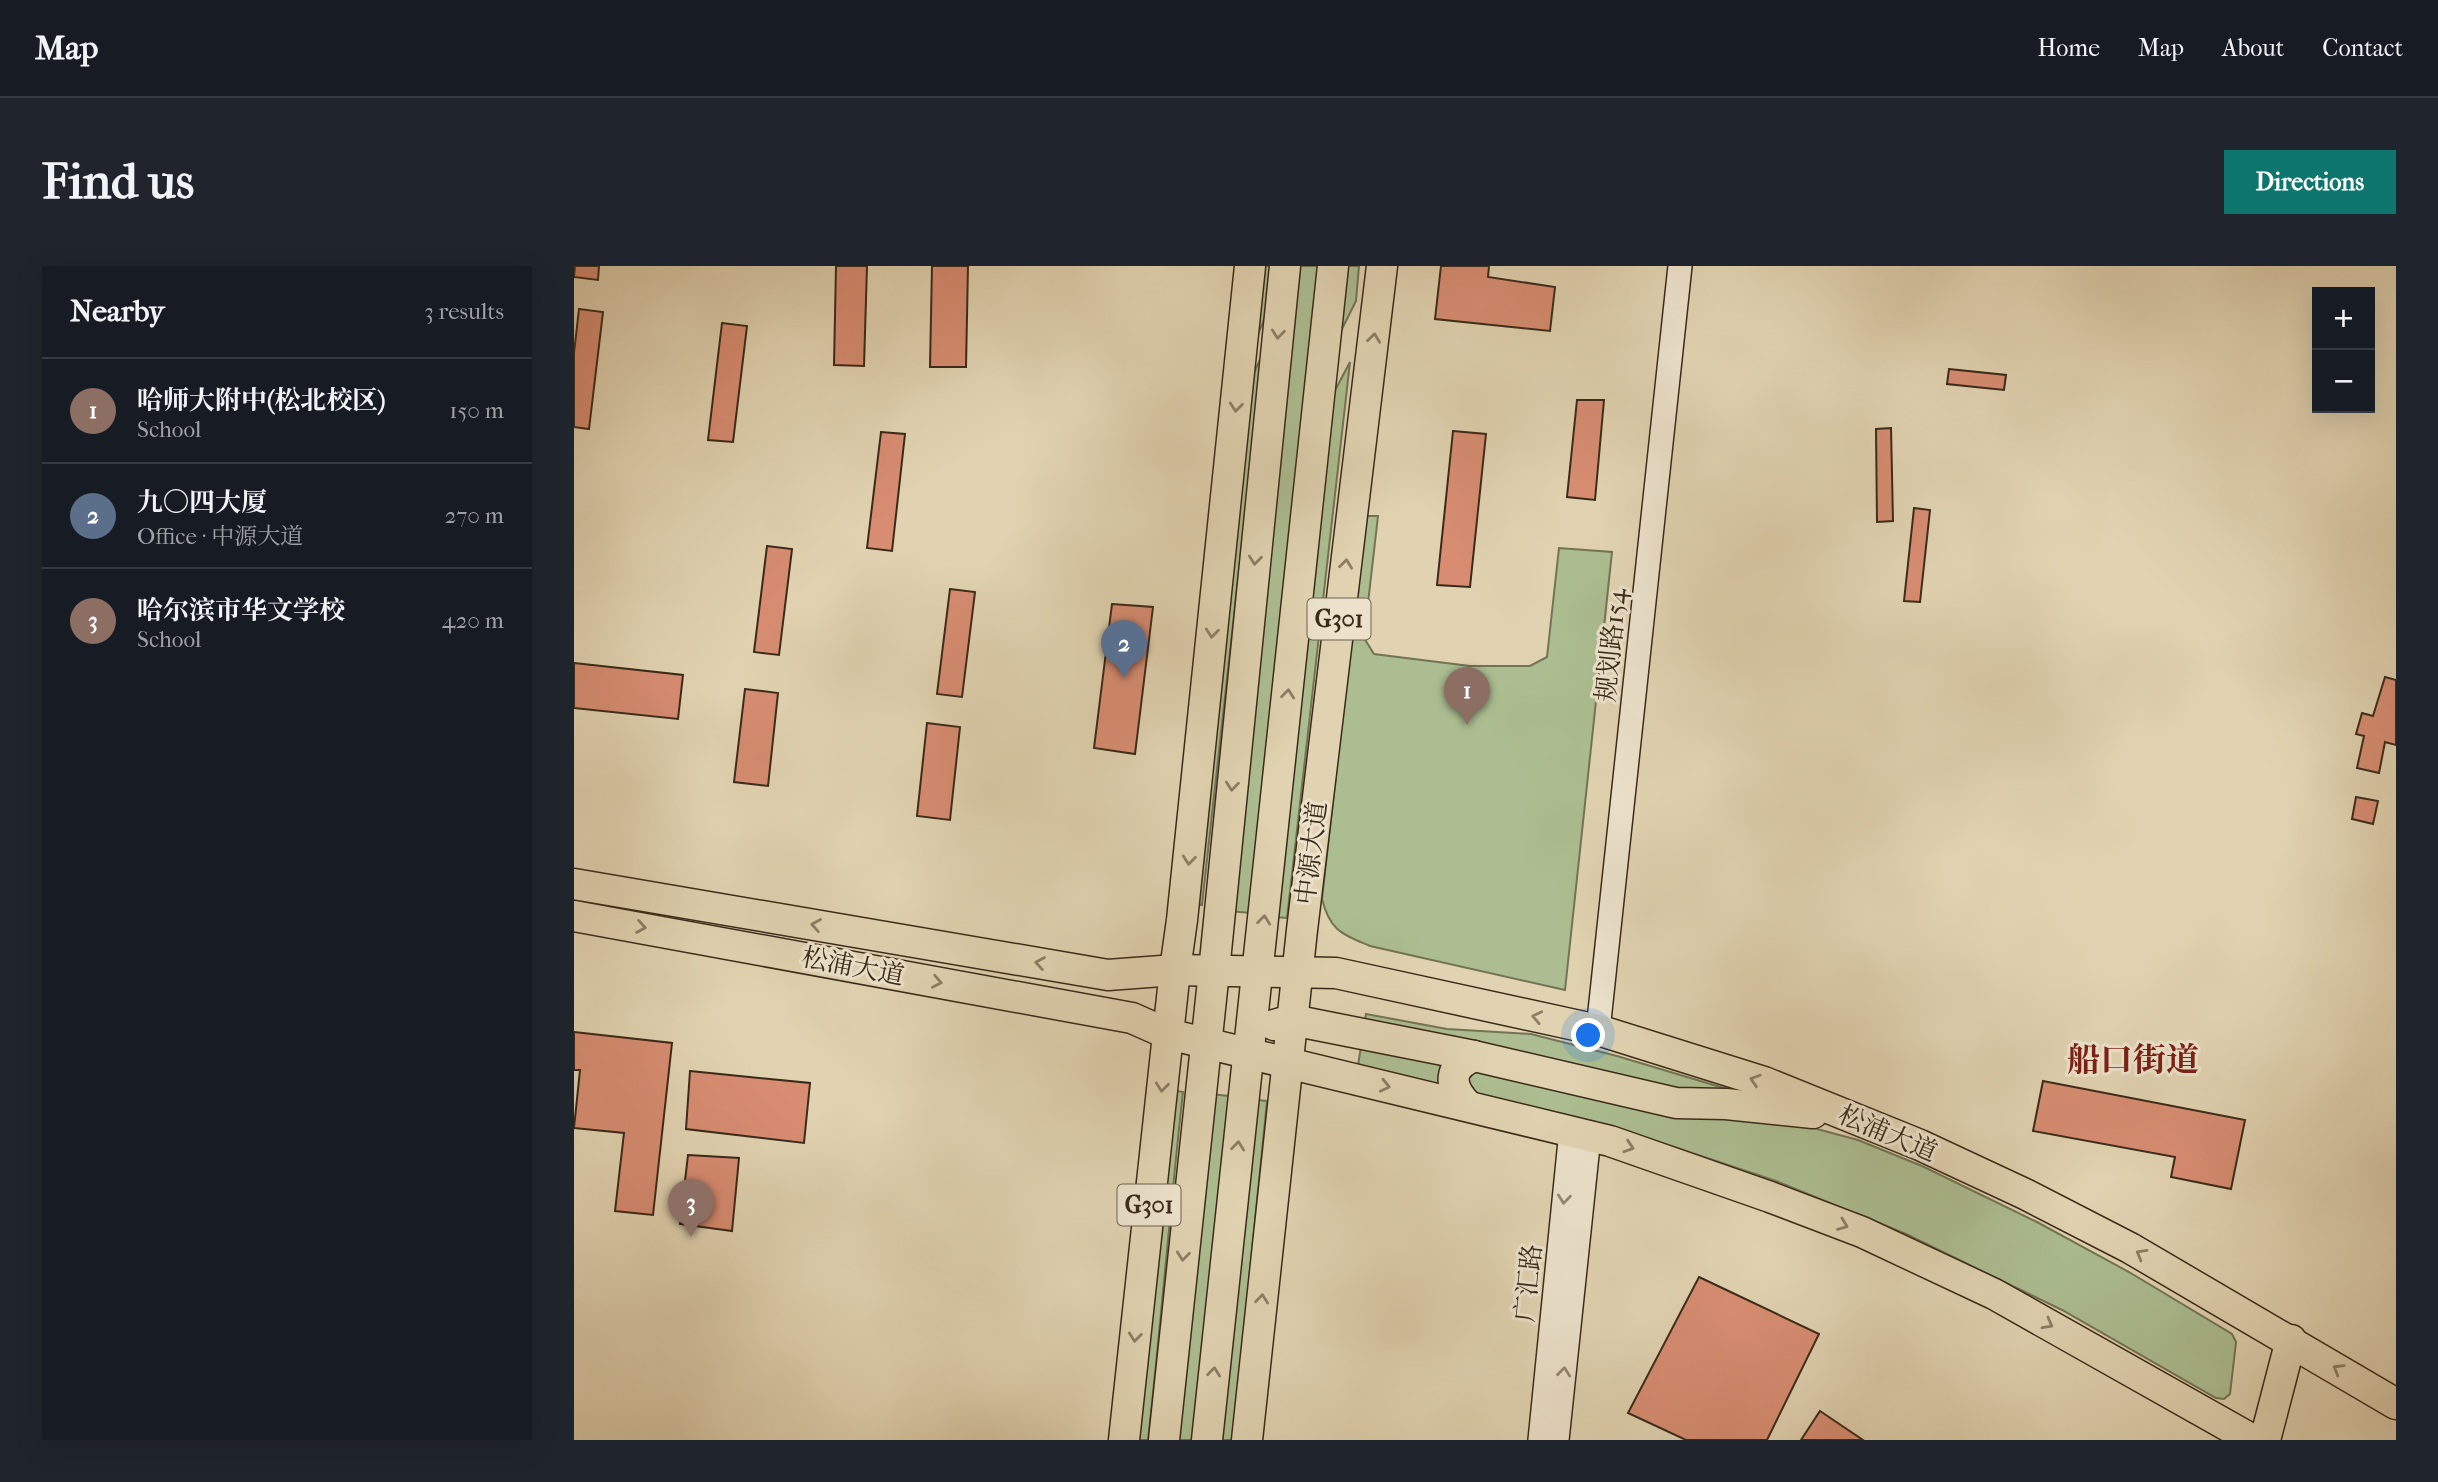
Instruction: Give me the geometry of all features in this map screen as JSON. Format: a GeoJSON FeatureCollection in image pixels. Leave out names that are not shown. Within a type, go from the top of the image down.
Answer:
{"type":"FeatureCollection","features":[{"type":"Feature","properties":{"kind":"highway","name":"G301"},"geometry":{"type":"LineString","coordinates":[[1124,1440],[1182,920],[1250,266]]}},
{"type":"Feature","properties":{"kind":"highway"},"geometry":{"type":"LineString","coordinates":[[1164,1440],[1285,266]]}},
{"type":"Feature","properties":{"kind":"highway","name":"中源大道"},"geometry":{"type":"LineString","coordinates":[[1207,1440],[1333,266]]}},
{"type":"Feature","properties":{"kind":"highway","name":"中源大道"},"geometry":{"type":"LineString","coordinates":[[1247,1440],[1297,972],[1382,266]]}},
{"type":"Feature","properties":{"kind":"highway","name":"松浦大道"},"geometry":{"type":"LineString","coordinates":[[574,884],[1108,975],[1175,970],[1336,973],[1591,1028],[1764,1083],[1920,1145],[2025,1194],[2130,1248],[2396,1404]]}},
{"type":"Feature","properties":{"kind":"highway","name":"松浦大道"},"geometry":{"type":"LineString","coordinates":[[574,916],[1132,1018],[1168,1034],[1206,1044],[1250,1042],[1287,1063],[1467,1105]]}},
{"type":"Feature","properties":{"kind":"highway"},"geometry":{"type":"LineString","coordinates":[[1250,1042],[1292,1020],[1474,1056],[1676,1103],[1726,1104],[1848,1116]]}},
{"type":"Feature","properties":{"kind":"highway"},"geometry":{"type":"LineString","coordinates":[[1474,1056],[1457,1066],[1454,1079],[1457,1093],[1467,1105],[1610,1140],[1688,1166],[1862,1232],[1994,1294],[2253,1440]]}},
{"type":"Feature","properties":{"kind":"highway"},"geometry":{"type":"LineString","coordinates":[[2265,1440],[2291,1340]]}},
{"type":"Feature","properties":{"kind":"street"},"geometry":{"type":"LineString","coordinates":[[1591,1028],[1666,266]]}},
{"type":"Feature","properties":{"kind":"street","name":"规划路154"},"geometry":{"type":"LineString","coordinates":[[1591,1028],[1680,266]]}},
{"type":"Feature","properties":{"kind":"street","name":"广汇路"},"geometry":{"type":"LineString","coordinates":[[1539,1440],[1580,1134]]}},
{"type":"Feature","properties":{"kind":"street","name":"广汇路"},"geometry":{"type":"LineString","coordinates":[[1557,1440],[1580,1134]]}},
{"type":"Feature","properties":{"kind":"green space"},"geometry":{"type":"Polygon","coordinates":[[[1258,266],[1272,266],[1267,312],[1247,362],[1258,266]]]}},
{"type":"Feature","properties":{"kind":"green space"},"geometry":{"type":"Polygon","coordinates":[[[1298,266],[1319,266],[1250,913],[1229,911],[1298,266]]]}},
{"type":"Feature","properties":{"kind":"green space"},"geometry":{"type":"Polygon","coordinates":[[[1345,266],[1359,266],[1356,301],[1337,339],[1345,266]]]}},
{"type":"Feature","properties":{"kind":"green space"},"geometry":{"type":"Polygon","coordinates":[[[1263,353],[1202,905],[1192,903],[1244,395],[1263,353]]]}},
{"type":"Feature","properties":{"kind":"green space"},"geometry":{"type":"Polygon","coordinates":[[[1350,362],[1287,918],[1274,917],[1332,396],[1350,362]]]}},
{"type":"Feature","properties":{"kind":"green space"},"geometry":{"type":"Polygon","coordinates":[[[1365,516],[1378,516],[1364,638],[1374,654],[1470,666],[1530,666],[1547,657],[1559,548],[1612,552],[1565,990],[1370,946],[1338,930],[1325,910],[1322,899],[1365,516]]]}},
{"type":"Feature","properties":{"kind":"green space"},"geometry":{"type":"Polygon","coordinates":[[[1366,1014],[1447,1029],[1531,1034],[1727,1089],[1733,1095],[1728,1100],[1364,1028],[1366,1014]]]}},
{"type":"Feature","properties":{"kind":"green space"},"geometry":{"type":"Polygon","coordinates":[[[1361,1047],[1449,1063],[1444,1087],[1357,1071],[1361,1047]]]}},
{"type":"Feature","properties":{"kind":"green space"},"geometry":{"type":"Polygon","coordinates":[[[1469,1069],[1712,1117],[1806,1126],[1858,1140],[1922,1166],[2037,1222],[2129,1272],[2232,1334],[2236,1342],[2230,1394],[2224,1399],[2216,1398],[2062,1310],[1906,1234],[1776,1181],[1632,1133],[1466,1091],[1469,1069]]]}},
{"type":"Feature","properties":{"kind":"green space"},"geometry":{"type":"Polygon","coordinates":[[[1171,1090],[1183,1092],[1153,1396],[1148,1440],[1134,1440],[1171,1090]]]}},
{"type":"Feature","properties":{"kind":"green space"},"geometry":{"type":"Polygon","coordinates":[[[1210,1094],[1229,1096],[1193,1440],[1174,1440],[1210,1094]]]}},
{"type":"Feature","properties":{"kind":"green space"},"geometry":{"type":"Polygon","coordinates":[[[1257,1100],[1267,1101],[1233,1440],[1219,1440],[1257,1100]]]}},
{"type":"Feature","properties":{"kind":"building"},"geometry":{"type":"Polygon","coordinates":[[[575,266],[599,266],[598,280],[574,277],[575,266]]]}},
{"type":"Feature","properties":{"kind":"building"},"geometry":{"type":"Polygon","coordinates":[[[836,266],[867,266],[864,366],[834,365],[836,266]]]}},
{"type":"Feature","properties":{"kind":"building"},"geometry":{"type":"Polygon","coordinates":[[[932,266],[968,266],[966,367],[930,367],[932,266]]]}},
{"type":"Feature","properties":{"kind":"building"},"geometry":{"type":"Polygon","coordinates":[[[1441,266],[1489,266],[1488,277],[1555,287],[1550,331],[1435,319],[1441,266]]]}},
{"type":"Feature","properties":{"kind":"building"},"geometry":{"type":"Polygon","coordinates":[[[579,309],[603,312],[589,429],[574,427],[574,353],[579,309]]]}},
{"type":"Feature","properties":{"kind":"building"},"geometry":{"type":"Polygon","coordinates":[[[722,323],[747,326],[733,442],[708,440],[722,323]]]}},
{"type":"Feature","properties":{"kind":"building"},"geometry":{"type":"Polygon","coordinates":[[[1949,369],[2006,375],[2004,390],[1947,384],[1949,369]]]}},
{"type":"Feature","properties":{"kind":"building"},"geometry":{"type":"Polygon","coordinates":[[[1577,400],[1604,400],[1595,500],[1567,497],[1577,400]]]}},
{"type":"Feature","properties":{"kind":"building"},"geometry":{"type":"Polygon","coordinates":[[[1891,428],[1893,521],[1877,522],[1876,429],[1891,428]]]}},
{"type":"Feature","properties":{"kind":"building"},"geometry":{"type":"Polygon","coordinates":[[[1453,431],[1486,434],[1470,587],[1437,585],[1453,431]]]}},
{"type":"Feature","properties":{"kind":"building"},"geometry":{"type":"Polygon","coordinates":[[[881,432],[905,434],[892,551],[867,548],[881,432]]]}},
{"type":"Feature","properties":{"kind":"building"},"geometry":{"type":"Polygon","coordinates":[[[1914,508],[1930,510],[1920,602],[1904,601],[1914,508]]]}},
{"type":"Feature","properties":{"kind":"building"},"geometry":{"type":"Polygon","coordinates":[[[767,546],[792,549],[779,655],[754,652],[767,546]]]}},
{"type":"Feature","properties":{"kind":"building"},"geometry":{"type":"Polygon","coordinates":[[[950,589],[975,592],[962,697],[937,694],[950,589]]]}},
{"type":"Feature","properties":{"kind":"building"},"geometry":{"type":"Polygon","coordinates":[[[1112,604],[1153,607],[1135,754],[1094,748],[1112,604]]]}},
{"type":"Feature","properties":{"kind":"building"},"geometry":{"type":"Polygon","coordinates":[[[574,663],[683,675],[678,719],[574,708],[574,663]]]}},
{"type":"Feature","properties":{"kind":"building"},"geometry":{"type":"Polygon","coordinates":[[[2385,677],[2396,680],[2396,745],[2385,742],[2379,773],[2357,768],[2364,736],[2356,734],[2362,713],[2373,716],[2385,677]]]}},
{"type":"Feature","properties":{"kind":"building"},"geometry":{"type":"Polygon","coordinates":[[[745,689],[778,693],[768,786],[734,782],[745,689]]]}},
{"type":"Feature","properties":{"kind":"building"},"geometry":{"type":"Polygon","coordinates":[[[927,723],[960,727],[950,820],[917,816],[927,723]]]}},
{"type":"Feature","properties":{"kind":"building"},"geometry":{"type":"Polygon","coordinates":[[[2356,797],[2378,801],[2373,824],[2352,819],[2356,797]]]}},
{"type":"Feature","properties":{"kind":"building"},"geometry":{"type":"Polygon","coordinates":[[[574,1032],[672,1043],[653,1215],[615,1211],[624,1133],[574,1128],[580,1070],[574,1070],[574,1032]]]}},
{"type":"Feature","properties":{"kind":"building"},"geometry":{"type":"Polygon","coordinates":[[[690,1071],[810,1083],[804,1143],[686,1129],[690,1071]]]}},
{"type":"Feature","properties":{"kind":"building"},"geometry":{"type":"Polygon","coordinates":[[[2043,1081],[2245,1120],[2231,1189],[2171,1177],[2175,1157],[2033,1131],[2043,1081]]]}},
{"type":"Feature","properties":{"kind":"building"},"geometry":{"type":"Polygon","coordinates":[[[688,1155],[739,1158],[732,1231],[680,1224],[688,1155]]]}},
{"type":"Feature","properties":{"kind":"building"},"geometry":{"type":"Polygon","coordinates":[[[1699,1277],[1819,1334],[1767,1440],[1686,1440],[1628,1413],[1699,1277]]]}},
{"type":"Feature","properties":{"kind":"building"},"geometry":{"type":"Polygon","coordinates":[[[1820,1411],[1863,1440],[1801,1440],[1820,1411]]]}},
{"type":"Feature","properties":{"kind":"place","name":"九〇四大厦"},"geometry":{"type":"Point","coordinates":[1124,678]}},
{"type":"Feature","properties":{"kind":"place","name":"哈师大附中(松北校区)"},"geometry":{"type":"Point","coordinates":[1467,725]}},
{"type":"Feature","properties":{"kind":"place","name":"哈尔滨市华文学校"},"geometry":{"type":"Point","coordinates":[691,1237]}},
{"type":"Feature","properties":{"kind":"district","name":"船口街道"},"geometry":{"type":"Point","coordinates":[2133,1059]}}]}
